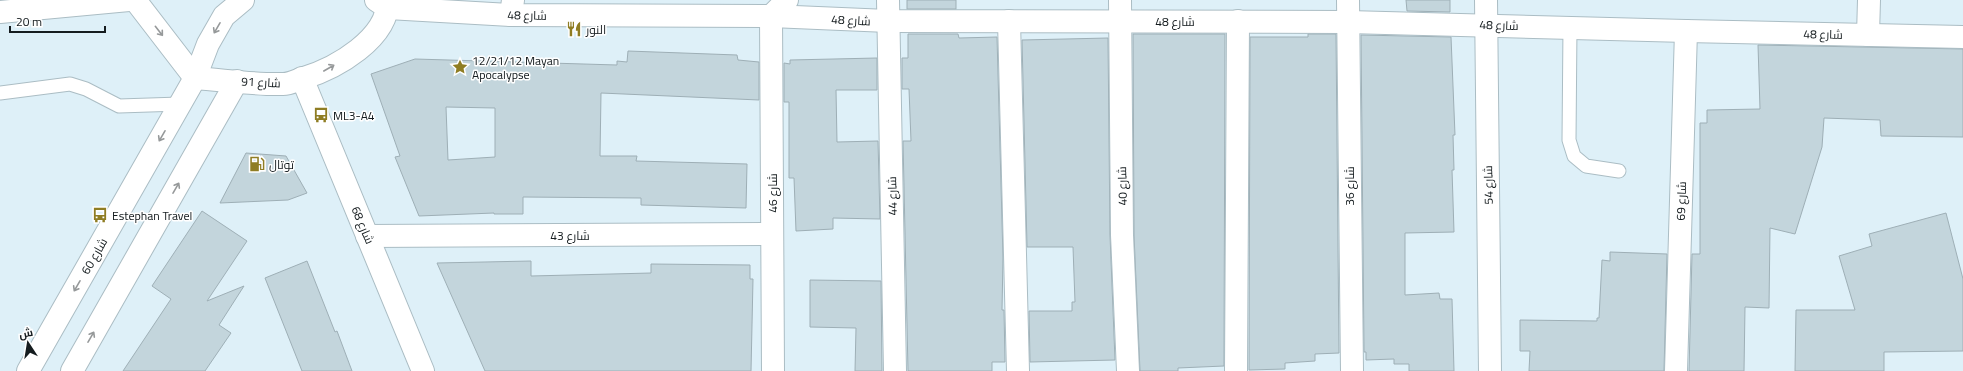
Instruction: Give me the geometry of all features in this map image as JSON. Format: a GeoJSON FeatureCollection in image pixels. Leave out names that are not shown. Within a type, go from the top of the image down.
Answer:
{"type":"FeatureCollection","features":[{"type":"Feature","properties":{"kind":"street"},"geometry":{"type":"LineString","coordinates":[[0,12],[129,0]]}},
{"type":"Feature","properties":{"kind":"street"},"geometry":{"type":"LineString","coordinates":[[135,0],[195,78]]}},
{"type":"Feature","properties":{"kind":"street","name":"شارع 60"},"geometry":{"type":"LineString","coordinates":[[28,371],[195,78],[208,44],[224,16],[243,0]]}},
{"type":"Feature","properties":{"kind":"street"},"geometry":{"type":"LineString","coordinates":[[771,16],[787,0]]}},
{"type":"Feature","properties":{"kind":"street","name":"شارع 44"},"geometry":{"type":"LineString","coordinates":[[888,0],[895,371]]}},
{"type":"Feature","properties":{"kind":"street","name":"شارع 36"},"geometry":{"type":"LineString","coordinates":[[1348,0],[1352,371]]}},
{"type":"Feature","properties":{"kind":"street","name":"شارع 54"},"geometry":{"type":"LineString","coordinates":[[1486,0],[1490,371]]}},
{"type":"Feature","properties":{"kind":"street"},"geometry":{"type":"LineString","coordinates":[[1868,35],[1869,0]]}},
{"type":"Feature","properties":{"kind":"street","name":"شارع 91"},"geometry":{"type":"LineString","coordinates":[[195,78],[285,84],[322,72],[356,52],[376,32],[384,2]]}},
{"type":"Feature","properties":{"kind":"street","name":"شارع 48"},"geometry":{"type":"LineString","coordinates":[[384,2],[512,8],[771,16],[888,22],[1009,21],[1120,10],[1238,21],[1486,24],[1686,31],[1963,36]]}},
{"type":"Feature","properties":{"kind":"street","name":"شارع 40"},"geometry":{"type":"LineString","coordinates":[[1120,10],[1122,235],[1128,371]]}},
{"type":"Feature","properties":{"kind":"street","name":"شارع 46"},"geometry":{"type":"LineString","coordinates":[[771,16],[773,371]]}},
{"type":"Feature","properties":{"kind":"street"},"geometry":{"type":"LineString","coordinates":[[1009,21],[1018,371]]}},
{"type":"Feature","properties":{"kind":"street"},"geometry":{"type":"LineString","coordinates":[[1236,371],[1238,21]]}},
{"type":"Feature","properties":{"kind":"street","name":"شارع 69"},"geometry":{"type":"LineString","coordinates":[[1676,371],[1686,31]]}},
{"type":"Feature","properties":{"kind":"street","name":"شارع 68"},"geometry":{"type":"LineString","coordinates":[[302,78],[423,371]]}},
{"type":"Feature","properties":{"kind":"street"},"geometry":{"type":"LineString","coordinates":[[72,371],[237,81]]}},
{"type":"Feature","properties":{"kind":"street","name":"شارع 43"},"geometry":{"type":"LineString","coordinates":[[367,236],[772,234]]}},
{"type":"Feature","properties":{"kind":"lane"},"geometry":{"type":"LineString","coordinates":[[1570,28],[1569,140],[1574,156],[1586,166],[1619,171]]}},
{"type":"Feature","properties":{"kind":"lane"},"geometry":{"type":"LineString","coordinates":[[0,93],[70,84],[86,89],[119,106],[180,104]]}},
{"type":"Feature","properties":{"kind":"building"},"geometry":{"type":"Polygon","coordinates":[[[907,0],[956,0],[956,9],[907,9],[907,0]]]}},
{"type":"Feature","properties":{"kind":"building"},"geometry":{"type":"Polygon","coordinates":[[[1406,0],[1450,0],[1450,12],[1407,11],[1406,0]]]}},
{"type":"Feature","properties":{"kind":"building"},"geometry":{"type":"Polygon","coordinates":[[[908,34],[958,34],[959,38],[997,37],[1003,258],[1002,310],[1004,310],[1005,362],[992,362],[992,371],[908,371],[903,141],[911,141],[909,89],[902,89],[902,58],[908,58],[908,34]]]}},
{"type":"Feature","properties":{"kind":"building"},"geometry":{"type":"Polygon","coordinates":[[[1133,34],[1225,34],[1224,366],[1178,368],[1178,371],[1140,371],[1134,235],[1133,34]]]}},
{"type":"Feature","properties":{"kind":"building"},"geometry":{"type":"Polygon","coordinates":[[[1308,34],[1336,34],[1339,353],[1315,354],[1315,361],[1285,363],[1285,369],[1249,370],[1250,37],[1308,37],[1308,34]]]}},
{"type":"Feature","properties":{"kind":"building"},"geometry":{"type":"Polygon","coordinates":[[[1361,35],[1451,37],[1455,135],[1453,135],[1454,170],[1452,170],[1454,232],[1405,233],[1405,295],[1439,293],[1440,299],[1452,299],[1454,371],[1409,371],[1409,364],[1394,364],[1394,359],[1366,360],[1366,352],[1364,352],[1361,35]]]}},
{"type":"Feature","properties":{"kind":"building"},"geometry":{"type":"Polygon","coordinates":[[[1108,38],[1110,235],[1115,360],[1030,362],[1029,311],[1072,311],[1072,302],[1075,302],[1073,247],[1027,247],[1022,40],[1108,38]]]}},
{"type":"Feature","properties":{"kind":"building"},"geometry":{"type":"Polygon","coordinates":[[[1758,45],[1963,49],[1963,137],[1881,136],[1880,120],[1824,118],[1822,147],[1795,234],[1770,228],[1769,308],[1745,307],[1744,371],[1689,371],[1692,254],[1700,254],[1700,123],[1707,123],[1707,110],[1760,109],[1758,45]]]}},
{"type":"Feature","properties":{"kind":"building"},"geometry":{"type":"Polygon","coordinates":[[[628,51],[737,55],[738,60],[759,62],[759,100],[601,93],[600,156],[637,156],[636,161],[747,164],[746,208],[641,205],[641,198],[523,197],[523,214],[494,213],[419,216],[395,157],[400,156],[371,74],[415,59],[617,65],[617,61],[627,62],[628,51]],[[446,107],[448,160],[495,157],[495,108],[446,107]]]}},
{"type":"Feature","properties":{"kind":"building"},"geometry":{"type":"Polygon","coordinates":[[[877,58],[877,90],[836,90],[837,142],[878,141],[880,219],[833,218],[833,229],[796,231],[794,178],[789,178],[789,102],[784,102],[784,63],[790,64],[790,60],[877,58]]]}},
{"type":"Feature","properties":{"kind":"building"},"geometry":{"type":"Polygon","coordinates":[[[246,153],[286,156],[307,193],[288,200],[220,203],[246,153]]]}},
{"type":"Feature","properties":{"kind":"building"},"geometry":{"type":"Polygon","coordinates":[[[202,211],[247,241],[207,301],[244,286],[219,325],[231,333],[205,371],[123,371],[171,299],[152,286],[202,211]]]}},
{"type":"Feature","properties":{"kind":"building"},"geometry":{"type":"Polygon","coordinates":[[[1946,213],[1963,279],[1963,351],[1884,352],[1884,371],[1795,371],[1796,310],[1855,310],[1839,256],[1872,246],[1869,234],[1946,213]]]}},
{"type":"Feature","properties":{"kind":"building"},"geometry":{"type":"Polygon","coordinates":[[[1610,252],[1667,254],[1664,371],[1529,371],[1530,351],[1520,351],[1520,320],[1597,321],[1597,318],[1599,318],[1602,260],[1610,261],[1610,252]]]}},
{"type":"Feature","properties":{"kind":"building"},"geometry":{"type":"Polygon","coordinates":[[[307,261],[335,332],[337,331],[352,371],[302,371],[265,278],[307,261]]]}},
{"type":"Feature","properties":{"kind":"building"},"geometry":{"type":"Polygon","coordinates":[[[531,261],[531,276],[651,273],[651,264],[750,265],[750,279],[753,279],[751,371],[485,371],[437,263],[531,261]]]}},
{"type":"Feature","properties":{"kind":"building"},"geometry":{"type":"Polygon","coordinates":[[[810,280],[881,281],[882,371],[855,371],[856,328],[810,327],[810,280]]]}},
{"type":"Feature","properties":{"kind":"place","name":"النور"},"geometry":{"type":"Point","coordinates":[574,29]}},
{"type":"Feature","properties":{"kind":"place","name":"12/21/12 Mayan Apocalypse"},"geometry":{"type":"Point","coordinates":[460,67]}},
{"type":"Feature","properties":{"kind":"place","name":"ML3-A4"},"geometry":{"type":"Point","coordinates":[321,115]}},
{"type":"Feature","properties":{"kind":"place","name":"توتال"},"geometry":{"type":"Point","coordinates":[257,164]}},
{"type":"Feature","properties":{"kind":"place","name":"Estephan Travel"},"geometry":{"type":"Point","coordinates":[100,215]}}]}
